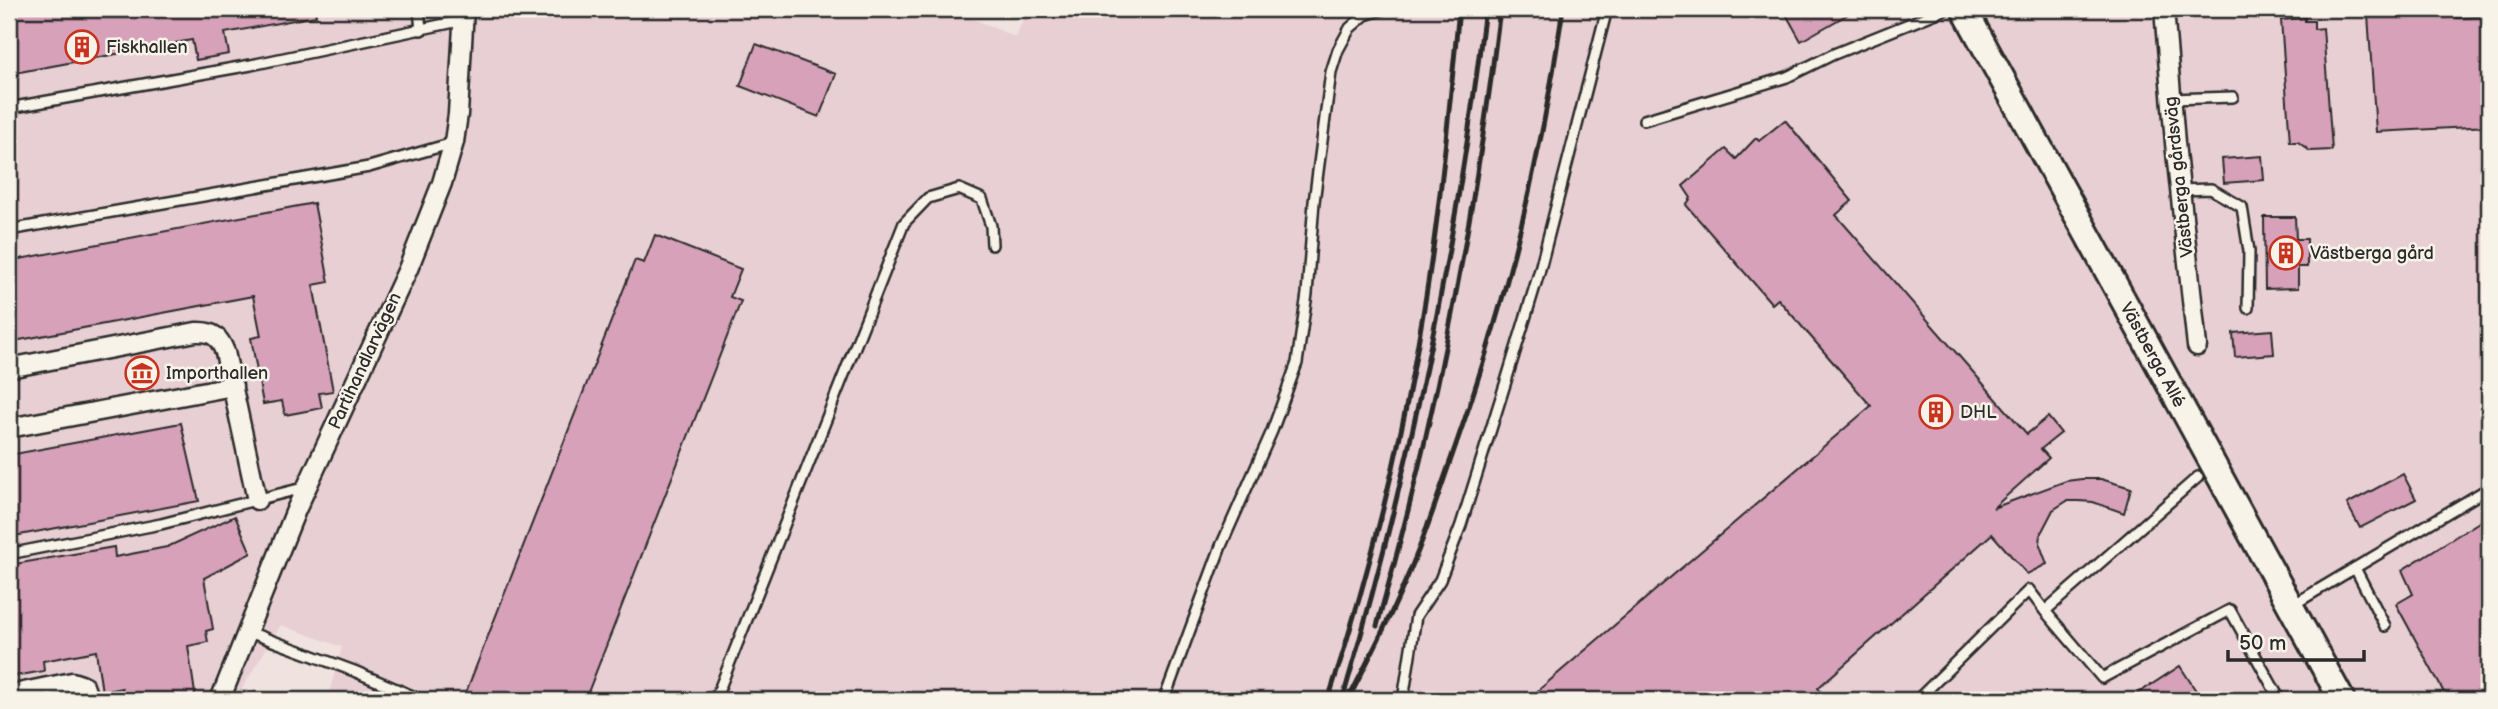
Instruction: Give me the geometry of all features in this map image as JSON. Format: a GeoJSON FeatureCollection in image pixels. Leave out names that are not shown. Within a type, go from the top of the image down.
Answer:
{"type":"FeatureCollection","features":[{"type":"Feature","properties":{"kind":"street","name":"Västberga Allé"},"geometry":{"type":"LineString","coordinates":[[1964,9],[2342,700]]}},
{"type":"Feature","properties":{"kind":"street","name":"Västberga gårdsväg"},"geometry":{"type":"LineString","coordinates":[[2164,9],[2197,346]]}},
{"type":"Feature","properties":{"kind":"street","name":"Partihandlarvägen"},"geometry":{"type":"LineString","coordinates":[[220,700],[307,487],[408,268],[442,183],[454,142],[460,97],[464,14]]}},
{"type":"Feature","properties":{"kind":"street"},"geometry":{"type":"LineString","coordinates":[[9,369],[196,332],[209,332],[220,339],[225,352],[257,500]]}},
{"type":"Feature","properties":{"kind":"street"},"geometry":{"type":"LineString","coordinates":[[9,428],[233,386]]}},
{"type":"Feature","properties":{"kind":"street"},"geometry":{"type":"LineString","coordinates":[[9,695],[72,682],[85,687],[89,700]]}},
{"type":"Feature","properties":{"kind":"lane"},"geometry":{"type":"LineString","coordinates":[[419,9],[421,30]]}},
{"type":"Feature","properties":{"kind":"lane"},"geometry":{"type":"LineString","coordinates":[[1164,700],[1221,546],[1272,431],[1297,363],[1331,72],[1338,50],[1350,28],[1365,15],[1383,9]]}},
{"type":"Feature","properties":{"kind":"lane"},"geometry":{"type":"LineString","coordinates":[[1403,700],[1416,616],[1440,580],[1461,525],[1556,209],[1607,9]]}},
{"type":"Feature","properties":{"kind":"lane"},"geometry":{"type":"LineString","coordinates":[[1644,120],[1787,77],[1835,54],[1946,9]]}},
{"type":"Feature","properties":{"kind":"lane"},"geometry":{"type":"LineString","coordinates":[[9,108],[251,65],[421,30],[464,14]]}},
{"type":"Feature","properties":{"kind":"lane"},"geometry":{"type":"LineString","coordinates":[[2171,99],[2234,97]]}},
{"type":"Feature","properties":{"kind":"lane"},"geometry":{"type":"LineString","coordinates":[[9,230],[369,167],[454,142]]}},
{"type":"Feature","properties":{"kind":"lane"},"geometry":{"type":"LineString","coordinates":[[715,700],[904,223],[928,198],[959,189],[982,200],[991,226],[992,245]]}},
{"type":"Feature","properties":{"kind":"lane"},"geometry":{"type":"LineString","coordinates":[[2180,190],[2211,189],[2242,207],[2249,251],[2248,308]]}},
{"type":"Feature","properties":{"kind":"lane"},"geometry":{"type":"LineString","coordinates":[[2045,611],[2198,477]]}},
{"type":"Feature","properties":{"kind":"lane"},"geometry":{"type":"LineString","coordinates":[[9,554],[161,524],[307,487]]}},
{"type":"Feature","properties":{"kind":"lane"},"geometry":{"type":"LineString","coordinates":[[2289,607],[2489,488]]}},
{"type":"Feature","properties":{"kind":"lane"},"geometry":{"type":"LineString","coordinates":[[2355,568],[2385,626]]}},
{"type":"Feature","properties":{"kind":"lane"},"geometry":{"type":"LineString","coordinates":[[1917,700],[2029,590],[2102,678],[2230,610],[2280,700]]}},
{"type":"Feature","properties":{"kind":"lane"},"geometry":{"type":"LineString","coordinates":[[246,631],[354,671],[417,698]]}},
{"type":"Feature","properties":{"kind":"shaded area"},"geometry":{"type":"Polygon","coordinates":[[[9,9],[951,9],[1015,37],[1029,9],[2489,9],[2489,700],[327,700],[342,647],[281,625],[235,700],[9,700],[9,9]]]}},
{"type":"Feature","properties":{"kind":"building","name":"Fiskhallen"},"geometry":{"type":"Polygon","coordinates":[[[9,9],[315,9],[316,16],[225,33],[229,54],[196,60],[192,40],[9,74],[9,9]]]}},
{"type":"Feature","properties":{"kind":"building"},"geometry":{"type":"Polygon","coordinates":[[[1783,9],[1857,9],[1801,41],[1783,9]]]}},
{"type":"Feature","properties":{"kind":"building"},"geometry":{"type":"Polygon","coordinates":[[[2403,9],[2455,9],[2457,18],[2489,16],[2489,126],[2376,132],[2368,15],[2404,16],[2403,9]]]}},
{"type":"Feature","properties":{"kind":"building"},"geometry":{"type":"Polygon","coordinates":[[[2305,18],[2305,21],[2314,21],[2314,29],[2323,28],[2332,150],[2310,151],[2298,142],[2290,142],[2281,20],[2305,18]]]}},
{"type":"Feature","properties":{"kind":"building"},"geometry":{"type":"Polygon","coordinates":[[[756,44],[836,74],[819,117],[740,86],[756,44]]]}},
{"type":"Feature","properties":{"kind":"building","name":"DHL"},"geometry":{"type":"Polygon","coordinates":[[[1785,120],[1852,201],[1836,215],[2027,434],[2048,417],[2061,433],[2041,449],[2049,458],[1993,508],[2066,481],[2101,479],[2131,488],[2124,513],[2093,502],[2067,501],[2053,510],[2041,533],[2040,545],[2047,564],[2027,574],[1992,534],[1818,688],[1826,700],[1527,700],[1871,406],[1778,299],[1772,304],[1686,205],[1691,198],[1683,186],[1726,149],[1736,159],[1756,138],[1759,141],[1785,120]]]}},
{"type":"Feature","properties":{"kind":"building"},"geometry":{"type":"Polygon","coordinates":[[[2262,156],[2264,180],[2224,183],[2222,159],[2262,156]]]}},
{"type":"Feature","properties":{"kind":"building"},"geometry":{"type":"Polygon","coordinates":[[[314,203],[329,282],[313,285],[333,391],[319,393],[322,408],[285,415],[282,401],[263,404],[251,338],[261,336],[253,296],[9,342],[9,261],[314,203]]]}},
{"type":"Feature","properties":{"kind":"building","name":"Västberga gård"},"geometry":{"type":"Polygon","coordinates":[[[2264,217],[2295,217],[2296,239],[2307,239],[2307,267],[2298,267],[2298,288],[2265,289],[2264,217]]]}},
{"type":"Feature","properties":{"kind":"building"},"geometry":{"type":"Polygon","coordinates":[[[655,235],[741,269],[730,297],[741,301],[585,700],[463,700],[635,260],[644,263],[655,235]]]}},
{"type":"Feature","properties":{"kind":"building"},"geometry":{"type":"Polygon","coordinates":[[[2272,330],[2274,354],[2235,357],[2233,333],[2272,330]]]}},
{"type":"Feature","properties":{"kind":"building"},"geometry":{"type":"Polygon","coordinates":[[[181,423],[199,501],[9,537],[9,455],[181,423]]]}},
{"type":"Feature","properties":{"kind":"building"},"geometry":{"type":"Polygon","coordinates":[[[2403,474],[2416,499],[2360,528],[2347,504],[2403,474]]]}},
{"type":"Feature","properties":{"kind":"building"},"geometry":{"type":"Polygon","coordinates":[[[235,516],[251,553],[204,578],[213,629],[206,631],[208,642],[188,646],[196,700],[124,700],[122,688],[102,692],[96,651],[43,661],[44,671],[9,677],[9,565],[114,547],[115,557],[167,547],[235,516]]]}},
{"type":"Feature","properties":{"kind":"building"},"geometry":{"type":"Polygon","coordinates":[[[2489,516],[2489,686],[2484,689],[2487,696],[2478,700],[2448,700],[2396,604],[2413,594],[2402,570],[2489,516]]]}},
{"type":"Feature","properties":{"kind":"building"},"geometry":{"type":"Polygon","coordinates":[[[2180,666],[2202,700],[2128,700],[2180,666]]]}},
{"type":"Feature","properties":{"kind":"railway"},"geometry":{"type":"LineString","coordinates":[[1328,700],[1383,509],[1415,363],[1439,200],[1459,9]]}},
{"type":"Feature","properties":{"kind":"railway"},"geometry":{"type":"LineString","coordinates":[[1344,694],[1390,524],[1429,354],[1461,183],[1485,9]]}},
{"type":"Feature","properties":{"kind":"railway"},"geometry":{"type":"LineString","coordinates":[[1377,626],[1417,474],[1451,320],[1478,165],[1500,9]]}},
{"type":"Feature","properties":{"kind":"railway"},"geometry":{"type":"LineString","coordinates":[[1348,700],[1416,556],[1471,401],[1519,235],[1544,123],[1563,9]]}},
{"type":"Feature","properties":{"kind":"place","name":"Fiskhallen"},"geometry":{"type":"Point","coordinates":[82,47]}},
{"type":"Feature","properties":{"kind":"place","name":"Västberga gård"},"geometry":{"type":"Point","coordinates":[2286,253]}},
{"type":"Feature","properties":{"kind":"place","name":"Importhallen"},"geometry":{"type":"Point","coordinates":[142,373]}},
{"type":"Feature","properties":{"kind":"place","name":"DHL"},"geometry":{"type":"Point","coordinates":[1936,412]}}]}
